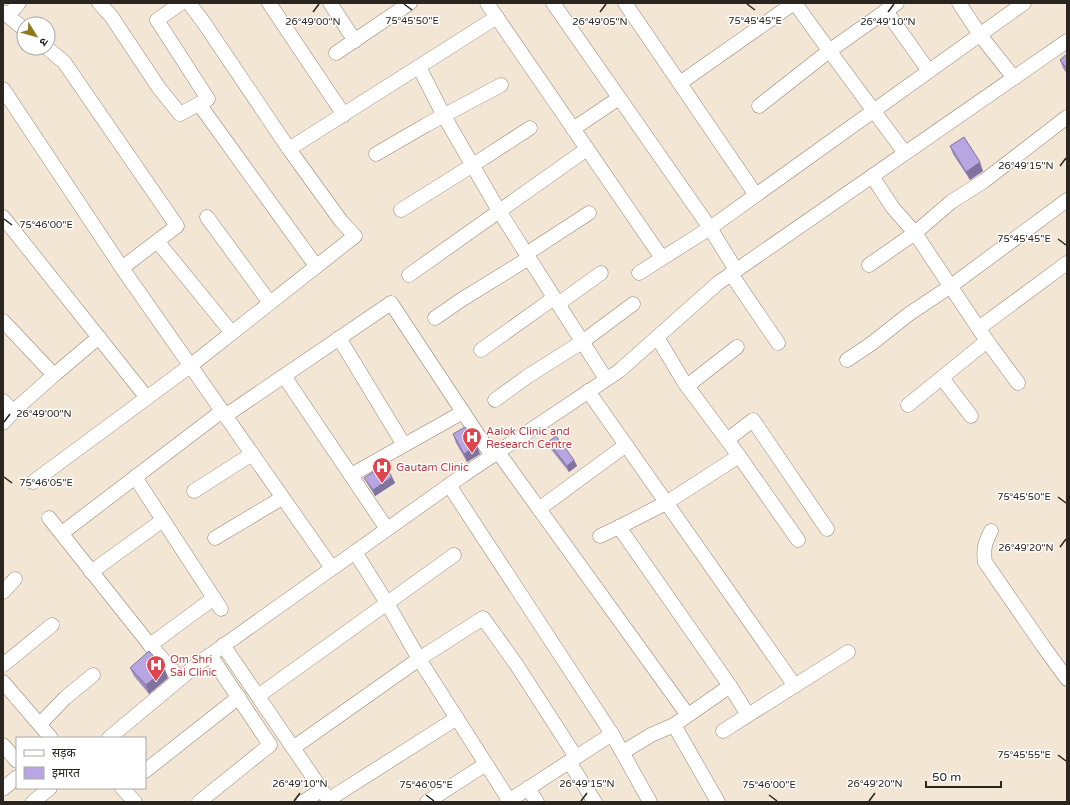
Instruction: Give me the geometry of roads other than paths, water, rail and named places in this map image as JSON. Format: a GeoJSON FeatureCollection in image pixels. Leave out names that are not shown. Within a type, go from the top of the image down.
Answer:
{"type":"FeatureCollection","features":[{"type":"Feature","properties":{"kind":"street"},"geometry":{"type":"LineString","coordinates":[[16,22],[6,14],[19,3]]}},
{"type":"Feature","properties":{"kind":"street"},"geometry":{"type":"LineString","coordinates":[[99,3],[111,16],[159,88],[180,114],[208,99],[157,20],[180,3]]}},
{"type":"Feature","properties":{"kind":"street"},"geometry":{"type":"LineString","coordinates":[[33,482],[190,366],[355,236],[341,221],[289,149],[189,3]]}},
{"type":"Feature","properties":{"kind":"street"},"geometry":{"type":"LineString","coordinates":[[269,3],[344,115]]}},
{"type":"Feature","properties":{"kind":"street"},"geometry":{"type":"LineString","coordinates":[[330,3],[355,41]]}},
{"type":"Feature","properties":{"kind":"street"},"geometry":{"type":"LineString","coordinates":[[336,53],[410,3]]}},
{"type":"Feature","properties":{"kind":"street"},"geometry":{"type":"LineString","coordinates":[[553,3],[710,228],[734,272],[778,343]]}},
{"type":"Feature","properties":{"kind":"street"},"geometry":{"type":"LineString","coordinates":[[625,3],[756,195]]}},
{"type":"Feature","properties":{"kind":"street"},"geometry":{"type":"LineString","coordinates":[[680,83],[795,3],[905,153]]}},
{"type":"Feature","properties":{"kind":"street"},"geometry":{"type":"LineString","coordinates":[[959,3],[980,35],[1014,78]]}},
{"type":"Feature","properties":{"kind":"street"},"geometry":{"type":"LineString","coordinates":[[639,273],[710,228],[1024,3]]}},
{"type":"Feature","properties":{"kind":"street"},"geometry":{"type":"LineString","coordinates":[[489,4],[496,18],[662,258]]}},
{"type":"Feature","properties":{"kind":"street"},"geometry":{"type":"LineString","coordinates":[[760,106],[829,51],[892,7],[929,71]]}},
{"type":"Feature","properties":{"kind":"street"},"geometry":{"type":"LineString","coordinates":[[289,149],[496,18]]}},
{"type":"Feature","properties":{"kind":"street"},"geometry":{"type":"LineString","coordinates":[[110,737],[223,645],[449,485],[619,371],[718,283],[1067,41]]}},
{"type":"Feature","properties":{"kind":"street"},"geometry":{"type":"LineString","coordinates":[[56,55],[64,62],[177,226],[122,268]]}},
{"type":"Feature","properties":{"kind":"street"},"geometry":{"type":"LineString","coordinates":[[419,67],[444,116],[499,211],[606,379]]}},
{"type":"Feature","properties":{"kind":"street"},"geometry":{"type":"LineString","coordinates":[[376,154],[501,85]]}},
{"type":"Feature","properties":{"kind":"street"},"geometry":{"type":"LineString","coordinates":[[3,89],[122,268],[332,568]]}},
{"type":"Feature","properties":{"kind":"street"},"geometry":{"type":"LineString","coordinates":[[573,129],[620,98]]}},
{"type":"Feature","properties":{"kind":"street"},"geometry":{"type":"LineString","coordinates":[[199,104],[316,266]]}},
{"type":"Feature","properties":{"kind":"street"},"geometry":{"type":"LineString","coordinates":[[869,265],[915,233],[951,202],[984,180],[1067,117]]}},
{"type":"Feature","properties":{"kind":"street"},"geometry":{"type":"LineString","coordinates":[[401,210],[530,128]]}},
{"type":"Feature","properties":{"kind":"street"},"geometry":{"type":"LineString","coordinates":[[409,275],[587,149]]}},
{"type":"Feature","properties":{"kind":"street"},"geometry":{"type":"LineString","coordinates":[[872,176],[893,208],[915,233],[1018,383]]}},
{"type":"Feature","properties":{"kind":"street"},"geometry":{"type":"LineString","coordinates":[[847,360],[871,344],[909,314],[951,286],[1067,200]]}},
{"type":"Feature","properties":{"kind":"street"},"geometry":{"type":"LineString","coordinates":[[435,318],[461,300],[506,274],[527,256],[589,213]]}},
{"type":"Feature","properties":{"kind":"street"},"geometry":{"type":"LineString","coordinates":[[207,217],[270,303]]}},
{"type":"Feature","properties":{"kind":"street"},"geometry":{"type":"LineString","coordinates":[[3,218],[147,398]]}},
{"type":"Feature","properties":{"kind":"street"},"geometry":{"type":"LineString","coordinates":[[162,247],[232,333]]}},
{"type":"Feature","properties":{"kind":"street"},"geometry":{"type":"LineString","coordinates":[[979,328],[1067,263]]}},
{"type":"Feature","properties":{"kind":"street"},"geometry":{"type":"LineString","coordinates":[[481,350],[601,273]]}},
{"type":"Feature","properties":{"kind":"street"},"geometry":{"type":"LineString","coordinates":[[62,533],[135,477],[224,413],[284,376],[391,304],[463,412],[539,509],[687,714]]}},
{"type":"Feature","properties":{"kind":"street"},"geometry":{"type":"LineString","coordinates":[[495,400],[528,376],[582,342],[633,304]]}},
{"type":"Feature","properties":{"kind":"street"},"geometry":{"type":"LineString","coordinates":[[3,321],[54,375]]}},
{"type":"Feature","properties":{"kind":"street"},"geometry":{"type":"LineString","coordinates":[[3,423],[54,375],[99,337]]}},
{"type":"Feature","properties":{"kind":"street"},"geometry":{"type":"LineString","coordinates":[[657,337],[687,386],[739,456],[798,540]]}},
{"type":"Feature","properties":{"kind":"street"},"geometry":{"type":"LineString","coordinates":[[339,338],[404,445]]}},
{"type":"Feature","properties":{"kind":"street"},"geometry":{"type":"LineString","coordinates":[[908,405],[988,341]]}},
{"type":"Feature","properties":{"kind":"street"},"geometry":{"type":"LineString","coordinates":[[687,386],[737,347]]}},
{"type":"Feature","properties":{"kind":"street"},"geometry":{"type":"LineString","coordinates":[[284,376],[387,529]]}},
{"type":"Feature","properties":{"kind":"street"},"geometry":{"type":"LineString","coordinates":[[942,378],[971,416]]}},
{"type":"Feature","properties":{"kind":"street"},"geometry":{"type":"LineString","coordinates":[[588,391],[795,686]]}},
{"type":"Feature","properties":{"kind":"street"},"geometry":{"type":"LineString","coordinates":[[3,400],[14,412]]}},
{"type":"Feature","properties":{"kind":"street"},"geometry":{"type":"LineString","coordinates":[[351,475],[463,412]]}},
{"type":"Feature","properties":{"kind":"street"},"geometry":{"type":"LineString","coordinates":[[727,440],[753,420],[827,529]]}},
{"type":"Feature","properties":{"kind":"street"},"geometry":{"type":"LineString","coordinates":[[539,509],[626,444]]}},
{"type":"Feature","properties":{"kind":"street"},"geometry":{"type":"LineString","coordinates":[[194,491],[252,454]]}},
{"type":"Feature","properties":{"kind":"street"},"geometry":{"type":"LineString","coordinates":[[600,536],[666,502],[739,456]]}},
{"type":"Feature","properties":{"kind":"street"},"geometry":{"type":"LineString","coordinates":[[135,477],[218,604],[150,645]]}},
{"type":"Feature","properties":{"kind":"street"},"geometry":{"type":"LineString","coordinates":[[449,485],[612,734],[650,802]]}},
{"type":"Feature","properties":{"kind":"street"},"geometry":{"type":"LineString","coordinates":[[215,538],[282,498]]}},
{"type":"Feature","properties":{"kind":"street"},"geometry":{"type":"LineString","coordinates":[[49,518],[150,645],[180,679]]}},
{"type":"Feature","properties":{"kind":"street"},"geometry":{"type":"LineString","coordinates":[[92,572],[163,520]]}},
{"type":"Feature","properties":{"kind":"street"},"geometry":{"type":"LineString","coordinates":[[619,527],[730,686],[748,715]]}},
{"type":"Feature","properties":{"kind":"street"},"geometry":{"type":"LineString","coordinates":[[991,531],[985,541],[983,554],[985,562],[1067,679]]}},
{"type":"Feature","properties":{"kind":"street"},"geometry":{"type":"LineString","coordinates":[[355,552],[387,603],[419,659],[508,801],[612,734]]}},
{"type":"Feature","properties":{"kind":"street"},"geometry":{"type":"LineString","coordinates":[[258,696],[454,555]]}},
{"type":"Feature","properties":{"kind":"street"},"geometry":{"type":"LineString","coordinates":[[3,592],[16,579]]}},
{"type":"Feature","properties":{"kind":"street"},"geometry":{"type":"LineString","coordinates":[[293,748],[419,659],[483,618],[516,664],[595,802]]}},
{"type":"Feature","properties":{"kind":"street"},"geometry":{"type":"LineString","coordinates":[[3,665],[52,625]]}},
{"type":"Feature","properties":{"kind":"street"},"geometry":{"type":"LineString","coordinates":[[223,645],[326,797]]}},
{"type":"Feature","properties":{"kind":"street"},"geometry":{"type":"LineString","coordinates":[[723,731],[848,652]]}},
{"type":"Feature","properties":{"kind":"street"},"geometry":{"type":"LineString","coordinates":[[199,802],[270,745],[210,655]]}},
{"type":"Feature","properties":{"kind":"street"},"geometry":{"type":"LineString","coordinates":[[40,724],[65,698],[93,675]]}},
{"type":"Feature","properties":{"kind":"street"},"geometry":{"type":"LineString","coordinates":[[3,682],[50,737]]}},
{"type":"Feature","properties":{"kind":"street"},"geometry":{"type":"LineString","coordinates":[[623,752],[651,735],[674,725],[687,714],[730,686]]}},
{"type":"Feature","properties":{"kind":"street"},"geometry":{"type":"LineString","coordinates":[[146,770],[239,697]]}},
{"type":"Feature","properties":{"kind":"street"},"geometry":{"type":"LineString","coordinates":[[303,802],[326,797],[457,718]]}},
{"type":"Feature","properties":{"kind":"street"},"geometry":{"type":"LineString","coordinates":[[674,725],[718,802]]}},
{"type":"Feature","properties":{"kind":"street"},"geometry":{"type":"LineString","coordinates":[[3,745],[16,760]]}},
{"type":"Feature","properties":{"kind":"street"},"geometry":{"type":"LineString","coordinates":[[427,802],[486,764]]}},
{"type":"Feature","properties":{"kind":"street"},"geometry":{"type":"LineString","coordinates":[[3,789],[16,778]]}},
{"type":"Feature","properties":{"kind":"street"},"geometry":{"type":"LineString","coordinates":[[528,788],[537,802]]}},
{"type":"Feature","properties":{"kind":"street"},"geometry":{"type":"LineString","coordinates":[[33,802],[49,789]]}},
{"type":"Feature","properties":{"kind":"place","name":"Aalok Clinic and Research Centre"},"geometry":{"type":"Point","coordinates":[472,454]}},
{"type":"Feature","properties":{"kind":"place","name":"Gautam Clinic"},"geometry":{"type":"Point","coordinates":[382,484]}},
{"type":"Feature","properties":{"kind":"place","name":"Om Shri Sai Clinic"},"geometry":{"type":"Point","coordinates":[156,682]}}]}
